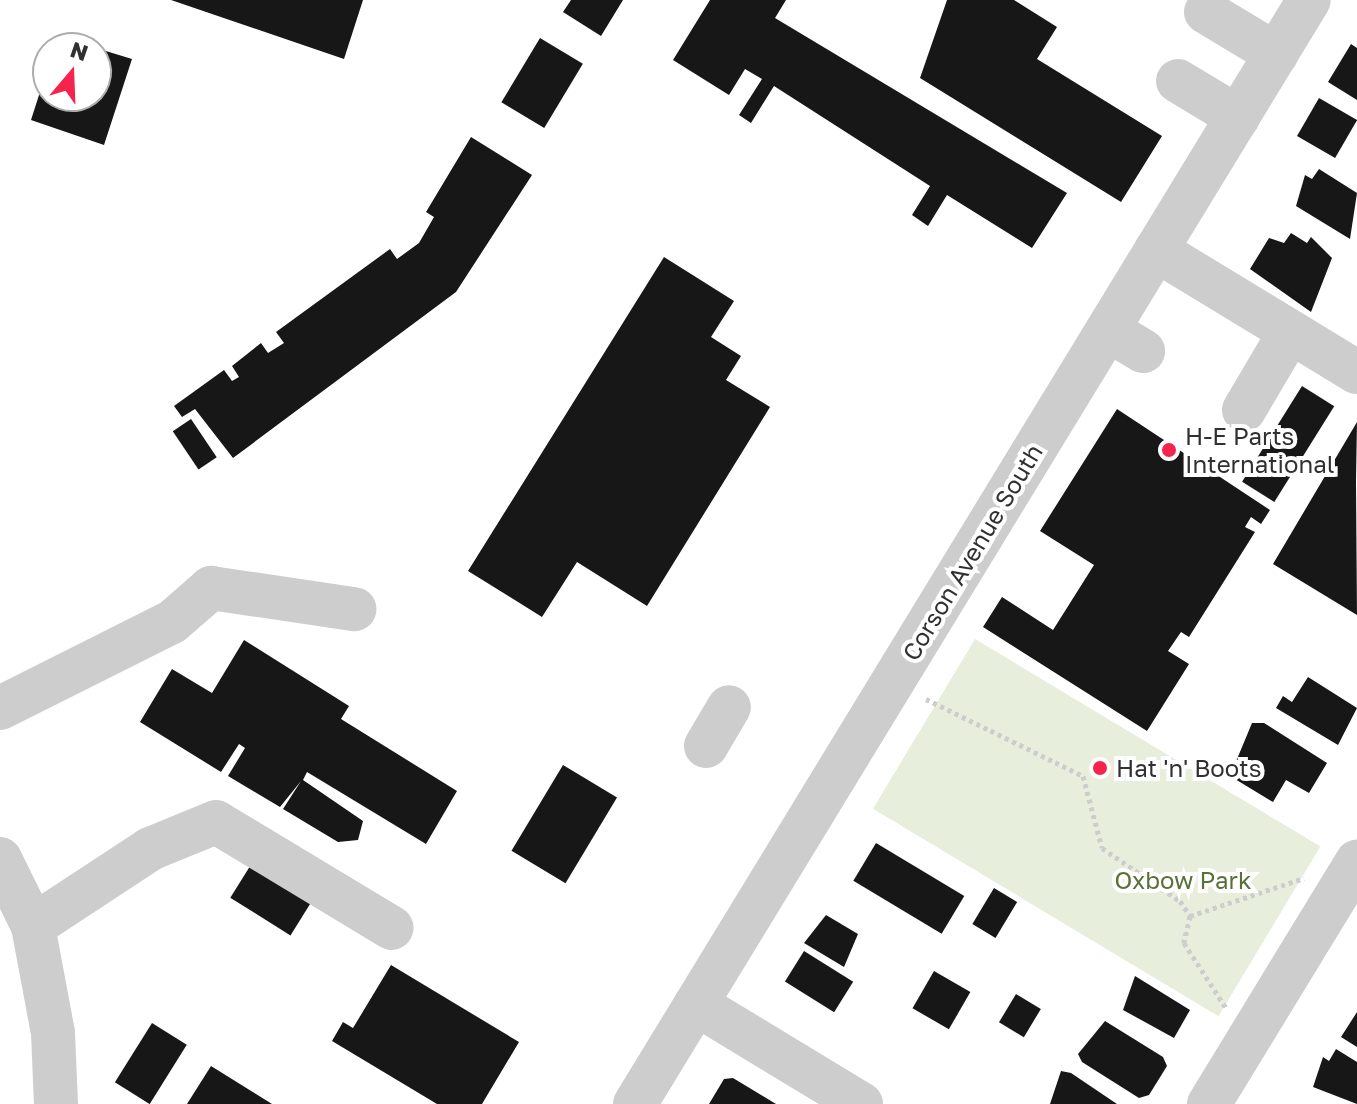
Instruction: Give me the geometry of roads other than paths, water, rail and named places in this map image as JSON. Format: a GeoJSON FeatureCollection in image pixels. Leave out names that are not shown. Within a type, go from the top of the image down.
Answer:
{"type":"FeatureCollection","features":[{"type":"Feature","properties":{"kind":"street","name":"Corson Avenue South"},"geometry":{"type":"LineString","coordinates":[[635,1104],[894,680],[1126,340],[1156,250],[1309,0]]}},
{"type":"Feature","properties":{"kind":"street"},"geometry":{"type":"LineString","coordinates":[[1206,12],[1276,54]]}},
{"type":"Feature","properties":{"kind":"street"},"geometry":{"type":"LineString","coordinates":[[1178,81],[1238,117]]}},
{"type":"Feature","properties":{"kind":"street"},"geometry":{"type":"LineString","coordinates":[[1156,250],[1357,372]]}},
{"type":"Feature","properties":{"kind":"street"},"geometry":{"type":"LineString","coordinates":[[1244,410],[1290,332]]}},
{"type":"Feature","properties":{"kind":"street"},"geometry":{"type":"LineString","coordinates":[[0,708],[172,622],[211,588],[354,609]]}},
{"type":"Feature","properties":{"kind":"street"},"geometry":{"type":"LineString","coordinates":[[706,746],[729,707]]}},
{"type":"Feature","properties":{"kind":"street"},"geometry":{"type":"LineString","coordinates":[[33,926],[150,849],[216,822],[392,928]]}},
{"type":"Feature","properties":{"kind":"street"},"geometry":{"type":"LineString","coordinates":[[0,859],[33,926],[53,1033],[56,1104]]}},
{"type":"Feature","properties":{"kind":"street"},"geometry":{"type":"LineString","coordinates":[[1209,1104],[1348,876]]}},
{"type":"Feature","properties":{"kind":"street"},"geometry":{"type":"LineString","coordinates":[[696,1004],[861,1104]]}},
{"type":"Feature","properties":{"kind":"place","name":"H-E Parts International"},"geometry":{"type":"Point","coordinates":[1169,450]}},
{"type":"Feature","properties":{"kind":"place","name":"Hat 'n' Boots"},"geometry":{"type":"Point","coordinates":[1100,768]}},
{"type":"Feature","properties":{"kind":"park label","name":"Oxbow Park"},"geometry":{"type":"Point","coordinates":[1183,880]}}]}
